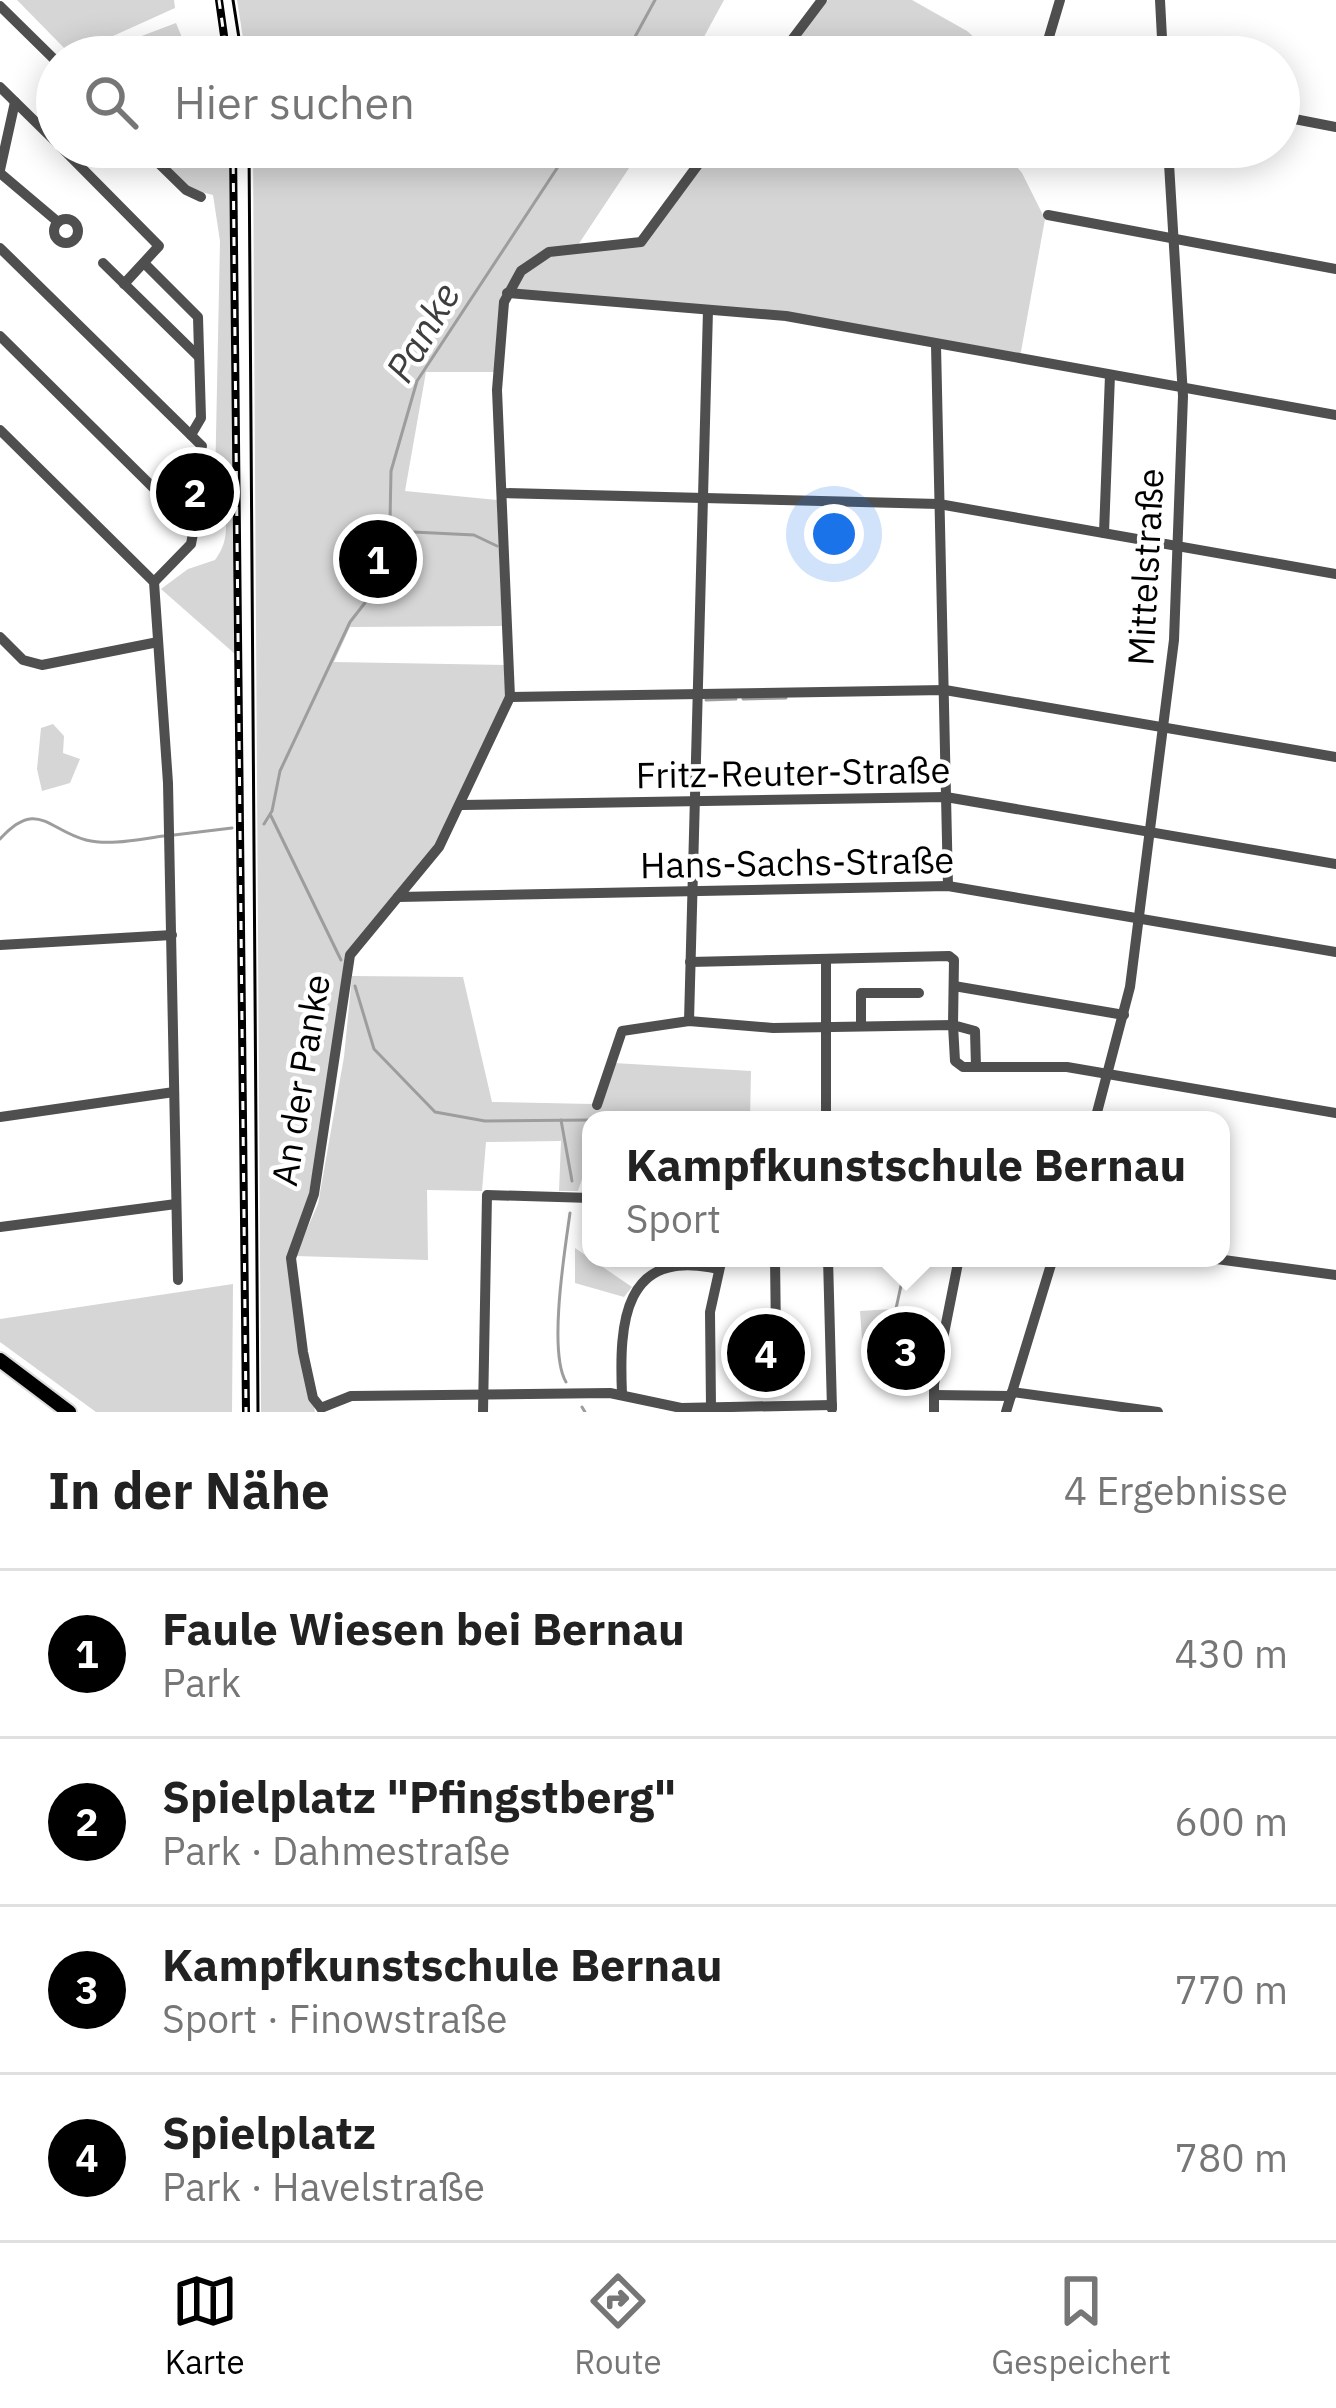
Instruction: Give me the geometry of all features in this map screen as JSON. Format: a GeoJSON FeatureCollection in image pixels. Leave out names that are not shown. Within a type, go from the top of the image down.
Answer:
{"type":"FeatureCollection","features":[{"type":"Feature","properties":{"kind":"main road"},"geometry":{"type":"LineString","coordinates":[[0,1360],[69,1412]]}},
{"type":"Feature","properties":{"kind":"street"},"geometry":{"type":"LineString","coordinates":[[795,36],[822,0]]}},
{"type":"Feature","properties":{"kind":"street"},"geometry":{"type":"LineString","coordinates":[[1049,36],[1060,0]]}},
{"type":"Feature","properties":{"kind":"street"},"geometry":{"type":"LineString","coordinates":[[1160,0],[1161,36]]}},
{"type":"Feature","properties":{"kind":"street"},"geometry":{"type":"LineString","coordinates":[[0,6],[36,41]]}},
{"type":"Feature","properties":{"kind":"street"},"geometry":{"type":"LineString","coordinates":[[0,87],[36,123]]}},
{"type":"Feature","properties":{"kind":"street"},"geometry":{"type":"LineString","coordinates":[[15,102],[0,172],[58,222]]}},
{"type":"Feature","properties":{"kind":"street"},"geometry":{"type":"LineString","coordinates":[[1300,120],[1336,127]]}},
{"type":"Feature","properties":{"kind":"street"},"geometry":{"type":"LineString","coordinates":[[82,168],[159,246],[124,284]]}},
{"type":"Feature","properties":{"kind":"street"},"geometry":{"type":"LineString","coordinates":[[163,168],[186,190],[201,196]]}},
{"type":"Feature","properties":{"kind":"street"},"geometry":{"type":"LineString","coordinates":[[696,168],[641,242],[549,252],[520,271],[507,293],[786,316],[1336,415]]}},
{"type":"Feature","properties":{"kind":"street","name":"Mittelstraße"},"geometry":{"type":"LineString","coordinates":[[1098,1111],[1130,988],[1163,727],[1178,545],[1183,385],[1169,168]]}},
{"type":"Feature","properties":{"kind":"street"},"geometry":{"type":"LineString","coordinates":[[1048,215],[1336,269]]}},
{"type":"Feature","properties":{"kind":"street"},"geometry":{"type":"LineString","coordinates":[[0,248],[202,446]]}},
{"type":"Feature","properties":{"kind":"street"},"geometry":{"type":"LineString","coordinates":[[103,263],[199,357]]}},
{"type":"Feature","properties":{"kind":"street"},"geometry":{"type":"LineString","coordinates":[[144,263],[198,317],[201,418],[191,435]]}},
{"type":"Feature","properties":{"kind":"street","name":"An der Panke"},"geometry":{"type":"LineString","coordinates":[[320,1410],[303,1352],[290,1258],[314,1194],[350,955],[439,847],[510,698],[496,390],[507,293]]}},
{"type":"Feature","properties":{"kind":"street"},"geometry":{"type":"LineString","coordinates":[[689,1021],[709,310]]}},
{"type":"Feature","properties":{"kind":"street"},"geometry":{"type":"LineString","coordinates":[[0,336],[194,528],[191,544],[154,582]]}},
{"type":"Feature","properties":{"kind":"street"},"geometry":{"type":"LineString","coordinates":[[936,346],[948,886]]}},
{"type":"Feature","properties":{"kind":"street"},"geometry":{"type":"LineString","coordinates":[[1104,533],[1110,375]]}},
{"type":"Feature","properties":{"kind":"street"},"geometry":{"type":"LineString","coordinates":[[0,430],[154,582],[168,783],[178,1280]]}},
{"type":"Feature","properties":{"kind":"street"},"geometry":{"type":"LineString","coordinates":[[503,493],[939,504],[1336,574]]}},
{"type":"Feature","properties":{"kind":"street"},"geometry":{"type":"LineString","coordinates":[[0,637],[23,660],[42,665],[158,642]]}},
{"type":"Feature","properties":{"kind":"street"},"geometry":{"type":"LineString","coordinates":[[510,698],[945,690],[1336,757]]}},
{"type":"Feature","properties":{"kind":"street","name":"Fritz-Reuter-Straße"},"geometry":{"type":"LineString","coordinates":[[462,805],[946,796],[1336,864]]}},
{"type":"Feature","properties":{"kind":"street","name":"Hans-Sachs-Straße"},"geometry":{"type":"LineString","coordinates":[[398,897],[948,886],[1336,952]]}},
{"type":"Feature","properties":{"kind":"street"},"geometry":{"type":"LineString","coordinates":[[0,946],[172,935]]}},
{"type":"Feature","properties":{"kind":"street"},"geometry":{"type":"LineString","coordinates":[[690,962],[949,956],[956,1064],[1066,1067],[1108,1078],[1336,1113]]}},
{"type":"Feature","properties":{"kind":"street"},"geometry":{"type":"LineString","coordinates":[[826,960],[826,1111]]}},
{"type":"Feature","properties":{"kind":"street"},"geometry":{"type":"LineString","coordinates":[[954,986],[1124,1016]]}},
{"type":"Feature","properties":{"kind":"street"},"geometry":{"type":"LineString","coordinates":[[861,1025],[861,993],[919,993]]}},
{"type":"Feature","properties":{"kind":"street"},"geometry":{"type":"LineString","coordinates":[[597,1105],[622,1031],[689,1021],[825,1027],[953,1025],[975,1030],[976,1067]]}},
{"type":"Feature","properties":{"kind":"street"},"geometry":{"type":"LineString","coordinates":[[0,1117],[175,1092]]}},
{"type":"Feature","properties":{"kind":"street"},"geometry":{"type":"LineString","coordinates":[[483,1412],[487,1195],[582,1198]]}},
{"type":"Feature","properties":{"kind":"street"},"geometry":{"type":"LineString","coordinates":[[0,1227],[176,1204]]}},
{"type":"Feature","properties":{"kind":"street"},"geometry":{"type":"LineString","coordinates":[[1230,1261],[1336,1275]]}},
{"type":"Feature","properties":{"kind":"street"},"geometry":{"type":"LineString","coordinates":[[622,1394],[622,1322],[638,1288],[675,1267]]}},
{"type":"Feature","properties":{"kind":"street"},"geometry":{"type":"LineString","coordinates":[[711,1407],[710,1312],[719,1267]]}},
{"type":"Feature","properties":{"kind":"street"},"geometry":{"type":"LineString","coordinates":[[776,1267],[776,1336]]}},
{"type":"Feature","properties":{"kind":"street"},"geometry":{"type":"LineString","coordinates":[[320,1410],[351,1396],[622,1394],[666,1407],[832,1408],[829,1267]]}},
{"type":"Feature","properties":{"kind":"street"},"geometry":{"type":"LineString","coordinates":[[934,1412],[957,1267]]}},
{"type":"Feature","properties":{"kind":"street"},"geometry":{"type":"LineString","coordinates":[[1006,1412],[1050,1267]]}},
{"type":"Feature","properties":{"kind":"street"},"geometry":{"type":"LineString","coordinates":[[934,1395],[1012,1394],[1158,1412]]}},
{"type":"Feature","properties":{"kind":"shaded area"},"geometry":{"type":"Polygon","coordinates":[[[17,0],[174,0],[175,8],[113,36],[52,36],[17,0]]]}},
{"type":"Feature","properties":{"kind":"shaded area"},"geometry":{"type":"Polygon","coordinates":[[[237,0],[724,0],[704,36],[243,36],[237,0]]]}},
{"type":"Feature","properties":{"kind":"shaded area"},"geometry":{"type":"Polygon","coordinates":[[[828,0],[912,0],[973,36],[800,36],[828,0]]]}},
{"type":"Feature","properties":{"kind":"shaded area"},"geometry":{"type":"Polygon","coordinates":[[[176,23],[181,36],[142,36],[176,23]]]}},
{"type":"Feature","properties":{"kind":"shaded area"},"geometry":{"type":"Polygon","coordinates":[[[169,168],[229,168],[235,654],[161,589],[188,569],[215,560],[226,533],[215,484],[220,241],[213,195],[190,189],[169,168]]]}},
{"type":"Feature","properties":{"kind":"shaded area"},"geometry":{"type":"Polygon","coordinates":[[[253,168],[629,168],[574,251],[641,245],[698,168],[1018,168],[1045,219],[1020,357],[867,327],[512,289],[495,372],[426,372],[405,491],[497,500],[502,626],[350,627],[334,662],[506,665],[505,702],[437,844],[352,946],[306,1211],[287,1264],[315,1412],[261,1412],[253,168]]]}},
{"type":"Feature","properties":{"kind":"shaded area"},"geometry":{"type":"Polygon","coordinates":[[[212,460],[215,502],[200,527],[172,497],[212,460]]]}},
{"type":"Feature","properties":{"kind":"shaded area"},"geometry":{"type":"Polygon","coordinates":[[[53,724],[64,736],[63,753],[80,759],[70,783],[42,791],[37,769],[41,728],[53,724]]]}},
{"type":"Feature","properties":{"kind":"shaded area"},"geometry":{"type":"Polygon","coordinates":[[[352,976],[463,977],[492,1102],[592,1104],[597,1110],[614,1063],[751,1071],[750,1111],[582,1111],[578,1191],[559,1191],[561,1141],[486,1142],[482,1191],[427,1190],[428,1260],[295,1256],[318,1204],[344,1057],[352,976]]]}},
{"type":"Feature","properties":{"kind":"shaded area"},"geometry":{"type":"Polygon","coordinates":[[[575,1248],[582,1253],[582,1267],[603,1267],[632,1287],[624,1297],[575,1283],[575,1248]]]}},
{"type":"Feature","properties":{"kind":"shaded area"},"geometry":{"type":"Polygon","coordinates":[[[233,1284],[232,1412],[96,1412],[0,1342],[0,1319],[233,1284]]]}},
{"type":"Feature","properties":{"kind":"shaded area"},"geometry":{"type":"Polygon","coordinates":[[[892,1309],[890,1337],[862,1339],[860,1311],[892,1309]]]}},
{"type":"Feature","properties":{"kind":"waterway","name":"Panke"},"geometry":{"type":"LineString","coordinates":[[635,36],[655,0]]}},
{"type":"Feature","properties":{"kind":"waterway","name":"Panke"},"geometry":{"type":"LineString","coordinates":[[264,824],[272,811],[280,771],[350,622],[389,572],[391,471],[417,381],[557,168]]}},
{"type":"Feature","properties":{"kind":"waterway"},"geometry":{"type":"LineString","coordinates":[[393,531],[474,535],[497,546]]}},
{"type":"Feature","properties":{"kind":"waterway"},"geometry":{"type":"LineString","coordinates":[[743,699],[786,698]]}},
{"type":"Feature","properties":{"kind":"waterway"},"geometry":{"type":"LineString","coordinates":[[706,700],[736,699]]}},
{"type":"Feature","properties":{"kind":"waterway"},"geometry":{"type":"LineString","coordinates":[[271,816],[341,960]]}},
{"type":"Feature","properties":{"kind":"waterway","name":"Panke"},"geometry":{"type":"LineString","coordinates":[[0,839],[24,820],[33,819],[95,842],[164,836]]}},
{"type":"Feature","properties":{"kind":"waterway","name":"Panke"},"geometry":{"type":"LineString","coordinates":[[174,835],[232,828]]}},
{"type":"Feature","properties":{"kind":"waterway"},"geometry":{"type":"LineString","coordinates":[[355,986],[374,1049],[435,1112],[485,1121],[582,1120]]}},
{"type":"Feature","properties":{"kind":"waterway"},"geometry":{"type":"LineString","coordinates":[[561,1120],[572,1181]]}},
{"type":"Feature","properties":{"kind":"waterway"},"geometry":{"type":"LineString","coordinates":[[566,1382],[558,1325],[570,1213]]}},
{"type":"Feature","properties":{"kind":"waterway"},"geometry":{"type":"LineString","coordinates":[[892,1327],[905,1267]]}},
{"type":"Feature","properties":{"kind":"waterway"},"geometry":{"type":"LineString","coordinates":[[582,1407],[585,1412]]}},
{"type":"Feature","properties":{"kind":"tram line"},"geometry":{"type":"LineString","coordinates":[[233,0],[239,36]]}},
{"type":"Feature","properties":{"kind":"tram line"},"geometry":{"type":"LineString","coordinates":[[249,168],[258,1412]]}},
{"type":"Feature","properties":{"kind":"railway"},"geometry":{"type":"LineString","coordinates":[[219,0],[224,36]]}},
{"type":"Feature","properties":{"kind":"railway"},"geometry":{"type":"LineString","coordinates":[[233,168],[246,1412]]}},
{"type":"Feature","properties":{"kind":"place","name":"Spielplatz \"Pfingstberg\""},"geometry":{"type":"Point","coordinates":[195,492]}},
{"type":"Feature","properties":{"kind":"place","name":"Faule Wiesen bei Bernau"},"geometry":{"type":"Point","coordinates":[378,559]}},
{"type":"Feature","properties":{"kind":"place","name":"Kampfkunstschule Bernau"},"geometry":{"type":"Point","coordinates":[906,1351]}},
{"type":"Feature","properties":{"kind":"place","name":"Spielplatz"},"geometry":{"type":"Point","coordinates":[766,1353]}}]}
